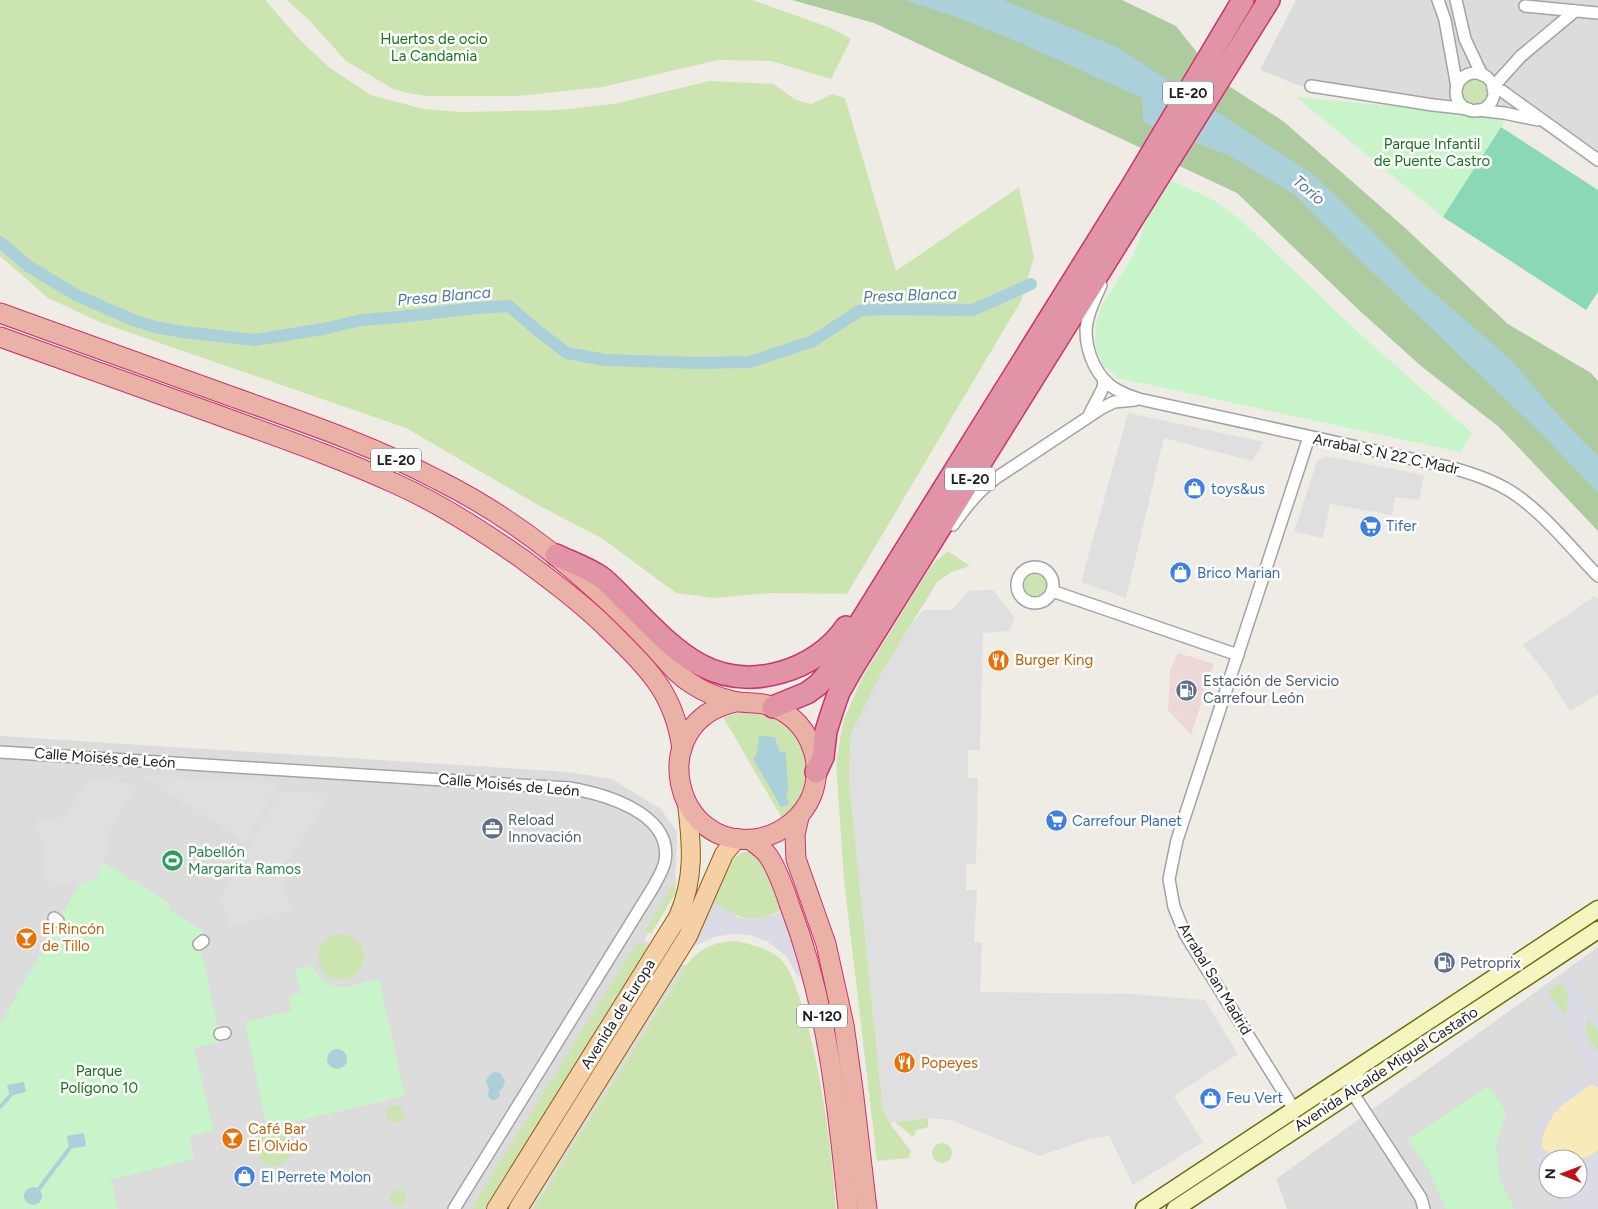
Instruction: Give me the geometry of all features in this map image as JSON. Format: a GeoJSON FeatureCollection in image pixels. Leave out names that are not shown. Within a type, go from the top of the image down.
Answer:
{"type":"FeatureCollection","features":[{"type":"Feature","properties":{"kind":"highway","name":"LE-20"},"geometry":{"type":"LineString","coordinates":[[816,772],[823,757],[826,731],[840,692],[1046,356],[1116,246],[1140,190],[1243,0]]}},
{"type":"Feature","properties":{"kind":"highway","name":"LE-20"},"geometry":{"type":"LineString","coordinates":[[774,707],[808,693],[830,671],[1140,190],[1264,7]]}},
{"type":"Feature","properties":{"kind":"highway","name":"LE-20"},"geometry":{"type":"LineString","coordinates":[[0,313],[292,418],[376,451],[439,480],[488,508],[556,555],[610,603],[654,646],[679,674],[703,690],[736,702]]}},
{"type":"Feature","properties":{"kind":"highway","name":"LE-20"},"geometry":{"type":"LineString","coordinates":[[0,337],[276,436],[387,480],[435,503],[486,534],[570,595],[595,616],[636,657],[666,694],[678,725],[682,749]]}},
{"type":"Feature","properties":{"kind":"highway"},"geometry":{"type":"LineString","coordinates":[[556,555],[600,577],[682,655],[698,665],[730,675],[761,676],[775,674],[808,661],[832,643],[858,610],[880,591]]}},
{"type":"Feature","properties":{"kind":"highway"},"geometry":{"type":"LineString","coordinates":[[749,701],[774,707],[785,713],[796,721],[808,736],[814,753],[816,772],[811,797],[799,817],[782,830],[768,836],[743,839],[716,832],[701,822],[687,804],[682,793],[678,776],[679,758],[689,733],[699,721],[724,705],[736,702],[749,701]]}},
{"type":"Feature","properties":{"kind":"highway","name":"N-120"},"geometry":{"type":"LineString","coordinates":[[799,817],[795,835],[796,859],[826,944],[844,1025],[854,1089],[867,1209]]}},
{"type":"Feature","properties":{"kind":"highway","name":"N-120"},"geometry":{"type":"LineString","coordinates":[[743,839],[763,849],[770,857],[796,920],[812,974],[825,1028],[843,1155],[848,1209]]}},
{"type":"Feature","properties":{"kind":"main road","name":"Avenida de Europa"},"geometry":{"type":"LineString","coordinates":[[496,1209],[678,917],[684,902],[692,868],[692,844],[687,804]]}},
{"type":"Feature","properties":{"kind":"main road","name":"Avenida de Europa"},"geometry":{"type":"LineString","coordinates":[[518,1209],[688,936],[724,854],[743,839]]}},
{"type":"Feature","properties":{"kind":"main road","name":"Avenida Alcalde Miguel Castaño"},"geometry":{"type":"LineString","coordinates":[[1144,1209],[1598,909]]}},
{"type":"Feature","properties":{"kind":"main road","name":"Avenida Alcalde Miguel Castaño"},"geometry":{"type":"LineString","coordinates":[[1175,1209],[1598,930]]}},
{"type":"Feature","properties":{"kind":"street"},"geometry":{"type":"LineString","coordinates":[[1438,0],[1445,20],[1457,91],[1462,105],[1473,110],[1483,109],[1491,101],[1493,88],[1521,56],[1575,11]]}},
{"type":"Feature","properties":{"kind":"street"},"geometry":{"type":"LineString","coordinates":[[1456,0],[1465,39],[1482,75]]}},
{"type":"Feature","properties":{"kind":"street"},"geometry":{"type":"LineString","coordinates":[[1525,6],[1598,13]]}},
{"type":"Feature","properties":{"kind":"street"},"geometry":{"type":"LineString","coordinates":[[1433,106],[1457,91],[1461,79],[1469,74],[1482,75],[1487,78],[1493,88],[1502,91],[1598,160]]}},
{"type":"Feature","properties":{"kind":"street"},"geometry":{"type":"LineString","coordinates":[[1311,86],[1433,106],[1504,112],[1542,121]]}},
{"type":"Feature","properties":{"kind":"street","name":"Arrabal S N 22 C Madr"},"geometry":{"type":"LineString","coordinates":[[1116,246],[1090,312],[1086,329],[1092,360],[1104,380],[1119,392],[1139,400],[1453,468],[1486,478],[1510,491],[1531,506],[1598,576]]}},
{"type":"Feature","properties":{"kind":"street","name":"Arrabal S N 22 C Madr"},"geometry":{"type":"LineString","coordinates":[[1088,416],[1097,402],[1104,380]]}},
{"type":"Feature","properties":{"kind":"street","name":"Arrabal S N 22 C Madr"},"geometry":{"type":"LineString","coordinates":[[926,550],[945,536],[982,488],[1088,416],[1114,402],[1139,400]]}},
{"type":"Feature","properties":{"kind":"street","name":"Arrabal San Madrid"},"geometry":{"type":"LineString","coordinates":[[1294,1109],[1184,934],[1174,907],[1169,879],[1177,840],[1309,437]]}},
{"type":"Feature","properties":{"kind":"street"},"geometry":{"type":"LineString","coordinates":[[1052,591],[1238,655]]}},
{"type":"Feature","properties":{"kind":"street","name":"Calle Moisés de León"},"geometry":{"type":"LineString","coordinates":[[0,752],[569,788],[615,799],[634,809],[656,827],[664,844],[665,860],[652,889],[454,1209]]}},
{"type":"Feature","properties":{"kind":"street"},"geometry":{"type":"LineString","coordinates":[[1365,1063],[1356,1074],[1352,1083],[1352,1092],[1421,1198],[1424,1209]]}},
{"type":"Feature","properties":{"kind":"street"},"geometry":{"type":"LineString","coordinates":[[1285,1136],[1295,1116],[1294,1109],[1314,1111],[1327,1108]]}},
{"type":"Feature","properties":{"kind":"shaded area"},"geometry":{"type":"Polygon","coordinates":[[[1296,0],[1598,0],[1598,163],[1543,126],[1354,92],[1300,86],[1260,70],[1296,0]]]}},
{"type":"Feature","properties":{"kind":"shaded area"},"geometry":{"type":"Polygon","coordinates":[[[1128,413],[1264,442],[1252,461],[1164,438],[1126,598],[1081,582],[1128,413]]]}},
{"type":"Feature","properties":{"kind":"shaded area"},"geometry":{"type":"Polygon","coordinates":[[[1326,456],[1424,475],[1419,500],[1395,497],[1392,515],[1330,504],[1323,538],[1294,532],[1317,461],[1326,456]]]}},
{"type":"Feature","properties":{"kind":"shaded area"},"geometry":{"type":"Polygon","coordinates":[[[993,590],[1015,618],[1009,631],[983,633],[980,750],[968,750],[968,778],[978,778],[976,864],[966,864],[966,890],[977,890],[974,942],[982,943],[980,992],[1131,994],[1205,1000],[1238,1054],[1174,1096],[1203,1142],[1133,1185],[1109,1136],[1089,1139],[1039,1156],[951,1120],[928,1118],[890,1123],[883,1111],[849,779],[851,734],[878,680],[910,626],[923,610],[952,610],[969,591],[993,590]]]}},
{"type":"Feature","properties":{"kind":"shaded area"},"geometry":{"type":"Polygon","coordinates":[[[1595,596],[1598,599],[1598,694],[1570,711],[1546,673],[1523,645],[1595,596]]]}},
{"type":"Feature","properties":{"kind":"shaded area","name":"Estación de Servicio Carrefour León"},"geometry":{"type":"Polygon","coordinates":[[[1178,653],[1214,664],[1191,735],[1168,710],[1170,670],[1178,653]]]}},
{"type":"Feature","properties":{"kind":"shaded area"},"geometry":{"type":"Polygon","coordinates":[[[0,736],[568,772],[612,779],[661,809],[677,832],[675,893],[644,940],[686,966],[533,1209],[0,1209],[0,736]]]}},
{"type":"Feature","properties":{"kind":"shaded area"},"geometry":{"type":"Polygon","coordinates":[[[141,776],[278,783],[246,841],[141,776]]]}},
{"type":"Feature","properties":{"kind":"shaded area"},"geometry":{"type":"Polygon","coordinates":[[[87,780],[137,784],[107,836],[110,851],[94,879],[85,883],[59,885],[52,883],[46,877],[45,861],[36,822],[66,816],[87,780]]]}},
{"type":"Feature","properties":{"kind":"shaded area"},"geometry":{"type":"Polygon","coordinates":[[[281,791],[332,794],[282,868],[291,910],[227,927],[221,895],[281,791]]]}},
{"type":"Feature","properties":{"kind":"shaded area"},"geometry":{"type":"Polygon","coordinates":[[[713,902],[740,918],[760,918],[773,915],[785,908],[805,975],[798,977],[786,956],[768,942],[750,935],[733,934],[714,937],[690,948],[713,902]]]}},
{"type":"Feature","properties":{"kind":"shaded area"},"geometry":{"type":"Polygon","coordinates":[[[1598,947],[1598,1209],[1287,1209],[1276,1179],[1598,947]]]}},
{"type":"Feature","properties":{"kind":"shaded area"},"geometry":{"type":"Polygon","coordinates":[[[1567,972],[1598,1019],[1598,1032],[1588,1017],[1586,1031],[1588,1040],[1593,1048],[1598,1051],[1598,1088],[1592,1084],[1553,1114],[1543,1135],[1541,1147],[1543,1149],[1538,1149],[1538,1175],[1533,1161],[1534,1137],[1542,1115],[1557,1097],[1593,1073],[1539,990],[1567,972]],[[1561,982],[1547,991],[1564,1016],[1569,1001],[1568,993],[1561,982]]]}},
{"type":"Feature","properties":{"kind":"shaded area"},"geometry":{"type":"Polygon","coordinates":[[[1598,1150],[1598,1209],[1567,1209],[1553,1199],[1588,1199],[1588,1157],[1598,1150]]]}},
{"type":"Feature","properties":{"kind":"green space"},"geometry":{"type":"Polygon","coordinates":[[[0,0],[265,0],[301,41],[330,68],[371,95],[423,109],[460,112],[558,110],[614,104],[709,81],[773,84],[796,100],[811,104],[832,94],[845,98],[896,271],[1019,187],[1034,257],[1021,301],[847,594],[771,593],[714,598],[676,593],[603,539],[538,505],[406,428],[102,323],[48,298],[0,256],[0,0]]]}},
{"type":"Feature","properties":{"kind":"green space","name":"Huertos de ocio La Candamia"},"geometry":{"type":"Polygon","coordinates":[[[287,0],[752,0],[831,28],[851,39],[831,79],[771,61],[718,60],[603,87],[518,96],[426,96],[393,89],[346,61],[310,21],[287,0]]]}},
{"type":"Feature","properties":{"kind":"green space"},"geometry":{"type":"Polygon","coordinates":[[[792,0],[1122,0],[1176,26],[1218,79],[1283,121],[1403,226],[1508,324],[1591,373],[1598,381],[1598,531],[1499,427],[1421,366],[1360,311],[1237,193],[874,23],[792,0]]]}},
{"type":"Feature","properties":{"kind":"green space"},"geometry":{"type":"Polygon","coordinates":[[[1475,77],[1485,81],[1489,91],[1485,101],[1475,105],[1465,101],[1461,91],[1465,81],[1475,77]]]}},
{"type":"Feature","properties":{"kind":"green space","name":"Parque Infantil de Puente Castro"},"geometry":{"type":"Polygon","coordinates":[[[1296,97],[1507,117],[1443,217],[1296,97]]]}},
{"type":"Feature","properties":{"kind":"green space"},"geometry":{"type":"Polygon","coordinates":[[[1501,127],[1598,190],[1598,292],[1586,310],[1443,217],[1501,127]]]}},
{"type":"Feature","properties":{"kind":"green space"},"geometry":{"type":"Polygon","coordinates":[[[1169,179],[1213,200],[1241,220],[1362,336],[1472,433],[1460,452],[1118,378],[1103,365],[1096,348],[1095,328],[1101,307],[1133,256],[1148,213],[1169,179]]]}},
{"type":"Feature","properties":{"kind":"green space"},"geometry":{"type":"Polygon","coordinates":[[[948,551],[970,566],[952,572],[938,581],[878,680],[851,734],[849,779],[883,1110],[891,1125],[911,1151],[909,1158],[877,1161],[844,880],[836,763],[843,722],[862,678],[931,566],[948,551]]]}},
{"type":"Feature","properties":{"kind":"green space"},"geometry":{"type":"Polygon","coordinates":[[[1035,574],[1043,577],[1046,585],[1043,593],[1035,596],[1027,593],[1024,585],[1027,577],[1035,574]]]}},
{"type":"Feature","properties":{"kind":"green space"},"geometry":{"type":"Polygon","coordinates":[[[746,711],[764,713],[779,720],[798,739],[803,751],[806,764],[806,778],[803,791],[796,804],[782,818],[723,717],[746,711]]]}},
{"type":"Feature","properties":{"kind":"green space"},"geometry":{"type":"Polygon","coordinates":[[[744,852],[751,852],[760,857],[784,908],[773,914],[756,919],[740,917],[713,902],[728,866],[732,860],[744,852]]]}},
{"type":"Feature","properties":{"kind":"green space","name":"Parque Polígono 10"},"geometry":{"type":"Polygon","coordinates":[[[103,862],[171,904],[168,909],[203,931],[199,941],[221,1041],[194,1048],[214,1130],[189,1136],[194,1159],[111,1180],[118,1209],[0,1209],[0,1025],[80,883],[85,883],[92,879],[103,862]]]}},
{"type":"Feature","properties":{"kind":"green space"},"geometry":{"type":"Polygon","coordinates":[[[676,879],[675,894],[651,934],[645,931],[676,879]]]}},
{"type":"Feature","properties":{"kind":"green space"},"geometry":{"type":"Polygon","coordinates":[[[346,934],[358,940],[363,948],[363,966],[358,974],[350,979],[336,980],[324,974],[319,966],[318,952],[324,940],[332,935],[346,934]]]}},
{"type":"Feature","properties":{"kind":"green space"},"geometry":{"type":"Polygon","coordinates":[[[638,941],[647,947],[484,1209],[471,1209],[638,941]]]}},
{"type":"Feature","properties":{"kind":"green space"},"geometry":{"type":"Polygon","coordinates":[[[736,941],[762,948],[775,954],[784,963],[796,986],[821,1085],[836,1209],[533,1209],[686,966],[696,955],[708,947],[736,941]]]}},
{"type":"Feature","properties":{"kind":"green space"},"geometry":{"type":"Polygon","coordinates":[[[312,966],[319,976],[334,986],[349,986],[379,979],[405,1096],[267,1128],[245,1022],[292,1011],[289,996],[301,993],[295,970],[312,966]]]}},
{"type":"Feature","properties":{"kind":"green space"},"geometry":{"type":"Polygon","coordinates":[[[1561,981],[1566,989],[1568,998],[1564,1016],[1547,991],[1561,981]]]}},
{"type":"Feature","properties":{"kind":"green space"},"geometry":{"type":"Polygon","coordinates":[[[1588,1017],[1598,1032],[1598,1051],[1591,1044],[1587,1036],[1586,1026],[1588,1017]]]}},
{"type":"Feature","properties":{"kind":"green space"},"geometry":{"type":"Polygon","coordinates":[[[1489,1086],[1506,1113],[1496,1145],[1500,1181],[1514,1209],[1446,1209],[1427,1167],[1408,1140],[1489,1086]]]}},
{"type":"Feature","properties":{"kind":"green space"},"geometry":{"type":"Polygon","coordinates":[[[391,1105],[399,1105],[404,1110],[402,1121],[391,1123],[386,1118],[386,1110],[391,1105]]]}},
{"type":"Feature","properties":{"kind":"green space"},"geometry":{"type":"Polygon","coordinates":[[[928,1118],[928,1127],[917,1130],[913,1137],[895,1122],[928,1118]]]}},
{"type":"Feature","properties":{"kind":"green space"},"geometry":{"type":"Polygon","coordinates":[[[274,1132],[286,1137],[291,1149],[286,1161],[274,1166],[262,1161],[257,1149],[262,1137],[274,1132]]]}},
{"type":"Feature","properties":{"kind":"green space"},"geometry":{"type":"Polygon","coordinates":[[[942,1143],[949,1146],[952,1153],[949,1160],[942,1163],[935,1160],[932,1153],[935,1146],[942,1143]]]}},
{"type":"Feature","properties":{"kind":"green space"},"geometry":{"type":"Polygon","coordinates":[[[395,1190],[401,1190],[406,1195],[404,1204],[395,1206],[390,1201],[390,1195],[395,1190]]]}},
{"type":"Feature","properties":{"kind":"sand"},"geometry":{"type":"Polygon","coordinates":[[[1592,1084],[1598,1088],[1598,1150],[1591,1155],[1588,1156],[1588,1149],[1544,1149],[1541,1147],[1552,1116],[1565,1103],[1592,1084]]]}},
{"type":"Feature","properties":{"kind":"water","name":"Torío"},"geometry":{"type":"Polygon","coordinates":[[[904,0],[1003,0],[1117,47],[1314,175],[1421,282],[1510,359],[1559,416],[1598,456],[1598,493],[1541,433],[1343,244],[1295,195],[1230,156],[1143,122],[1142,98],[995,32],[904,0]]]}},
{"type":"Feature","properties":{"kind":"water"},"geometry":{"type":"Polygon","coordinates":[[[759,736],[775,737],[779,751],[786,753],[788,791],[786,794],[789,804],[781,807],[753,758],[756,756],[759,736]]]}},
{"type":"Feature","properties":{"kind":"water"},"geometry":{"type":"Polygon","coordinates":[[[337,1049],[344,1052],[347,1059],[344,1066],[337,1069],[330,1066],[327,1059],[330,1052],[337,1049]]]}},
{"type":"Feature","properties":{"kind":"water"},"geometry":{"type":"Polygon","coordinates":[[[494,1072],[500,1073],[505,1081],[503,1088],[499,1091],[500,1096],[495,1100],[491,1100],[488,1096],[489,1089],[486,1081],[489,1075],[494,1072]]]}},
{"type":"Feature","properties":{"kind":"water"},"geometry":{"type":"Polygon","coordinates":[[[24,1082],[26,1092],[10,1096],[7,1085],[24,1082]]]}},
{"type":"Feature","properties":{"kind":"water"},"geometry":{"type":"Polygon","coordinates":[[[84,1133],[86,1146],[69,1149],[67,1136],[84,1133]]]}},
{"type":"Feature","properties":{"kind":"water"},"geometry":{"type":"Polygon","coordinates":[[[33,1187],[39,1190],[42,1196],[39,1202],[33,1205],[27,1202],[24,1196],[27,1190],[33,1187]]]}},
{"type":"Feature","properties":{"kind":"waterway","name":"Presa Blanca"},"geometry":{"type":"LineString","coordinates":[[0,242],[28,266],[76,295],[133,320],[155,327],[254,340],[323,329],[361,320],[509,306],[567,353],[605,360],[697,363],[750,362],[813,341],[859,311],[880,309],[973,310],[1031,284]]}},
{"type":"Feature","properties":{"kind":"waterway"},"geometry":{"type":"LineString","coordinates":[[0,1107],[10,1096]]}},
{"type":"Feature","properties":{"kind":"waterway"},"geometry":{"type":"LineString","coordinates":[[38,1190],[69,1149]]}},
{"type":"Feature","properties":{"kind":"place","name":"toys&us"},"geometry":{"type":"Point","coordinates":[1195,489]}},
{"type":"Feature","properties":{"kind":"place","name":"Tifer"},"geometry":{"type":"Point","coordinates":[1370,526]}},
{"type":"Feature","properties":{"kind":"place","name":"Brico Marian"},"geometry":{"type":"Point","coordinates":[1181,573]}},
{"type":"Feature","properties":{"kind":"place","name":"Burger King"},"geometry":{"type":"Point","coordinates":[999,660]}},
{"type":"Feature","properties":{"kind":"place","name":"Estación de Servicio Carrefour León"},"geometry":{"type":"Point","coordinates":[1187,690]}},
{"type":"Feature","properties":{"kind":"place","name":"Carrefour Planet"},"geometry":{"type":"Point","coordinates":[1056,821]}},
{"type":"Feature","properties":{"kind":"place","name":"Reload Innovación"},"geometry":{"type":"Point","coordinates":[492,829]}},
{"type":"Feature","properties":{"kind":"place","name":"Pabellón Margarita Ramos"},"geometry":{"type":"Point","coordinates":[172,861]}},
{"type":"Feature","properties":{"kind":"place","name":"El Rincón de Tillo"},"geometry":{"type":"Point","coordinates":[26,938]}},
{"type":"Feature","properties":{"kind":"place","name":"Petroprix"},"geometry":{"type":"Point","coordinates":[1444,963]}},
{"type":"Feature","properties":{"kind":"place","name":"Popeyes"},"geometry":{"type":"Point","coordinates":[905,1063]}},
{"type":"Feature","properties":{"kind":"place","name":"Feu Vert"},"geometry":{"type":"Point","coordinates":[1210,1098]}},
{"type":"Feature","properties":{"kind":"place","name":"Café Bar El Olvido"},"geometry":{"type":"Point","coordinates":[232,1138]}},
{"type":"Feature","properties":{"kind":"place","name":"El Perrete Molon"},"geometry":{"type":"Point","coordinates":[245,1177]}}]}
